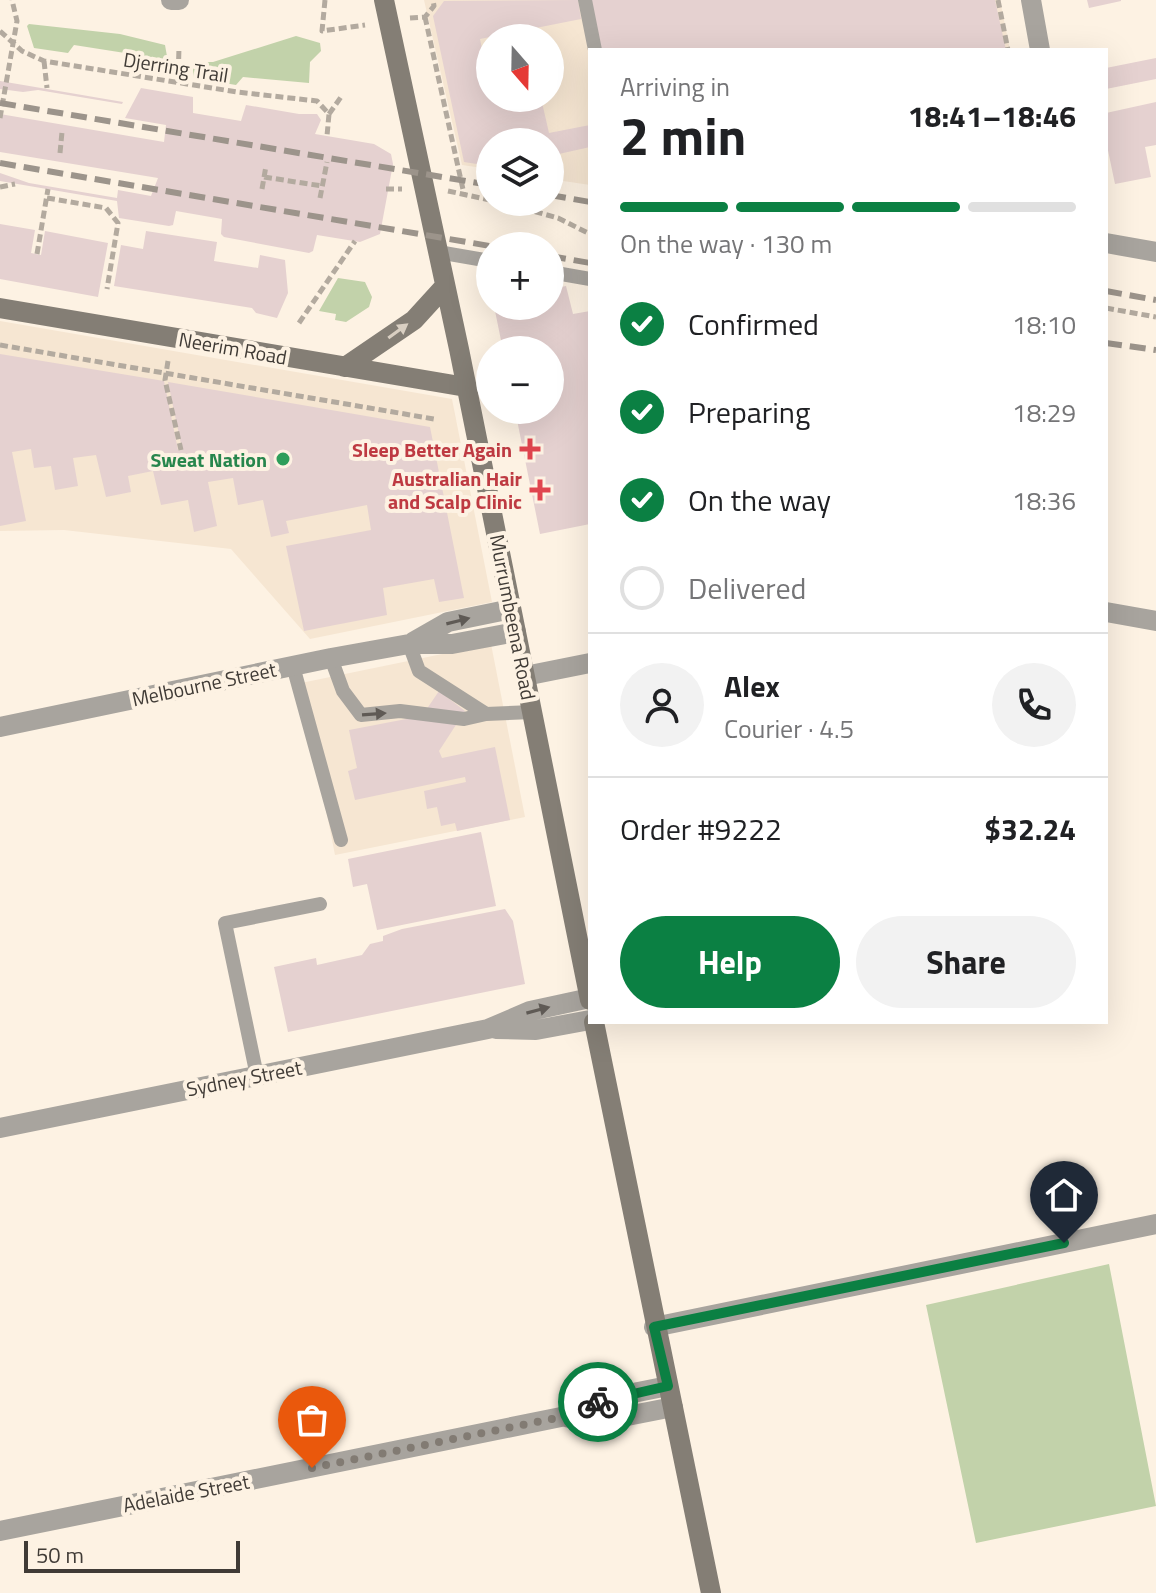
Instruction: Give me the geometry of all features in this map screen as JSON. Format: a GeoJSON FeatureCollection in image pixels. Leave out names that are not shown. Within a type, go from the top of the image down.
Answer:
{"type":"FeatureCollection","features":[{"type":"Feature","properties":{"kind":"main road","name":"Murrumbeena Road"},"geometry":{"type":"LineString","coordinates":[[384,0],[588,989]]}},
{"type":"Feature","properties":{"kind":"main road"},"geometry":{"type":"LineString","coordinates":[[345,367],[414,320],[445,286]]}},
{"type":"Feature","properties":{"kind":"main road","name":"Neerim Road"},"geometry":{"type":"LineString","coordinates":[[0,308],[466,387]]}},
{"type":"Feature","properties":{"kind":"main road"},"geometry":{"type":"LineString","coordinates":[[593,1024],[711,1593]]}},
{"type":"Feature","properties":{"kind":"street"},"geometry":{"type":"LineString","coordinates":[[171,0],[179,0]]}},
{"type":"Feature","properties":{"kind":"street"},"geometry":{"type":"LineString","coordinates":[[1031,0],[1040,48]]}},
{"type":"Feature","properties":{"kind":"street"},"geometry":{"type":"LineString","coordinates":[[1108,243],[1156,252]]}},
{"type":"Feature","properties":{"kind":"street","name":"Melbourne Street"},"geometry":{"type":"LineString","coordinates":[[409,644],[448,622],[511,609]]}},
{"type":"Feature","properties":{"kind":"street"},"geometry":{"type":"LineString","coordinates":[[1108,612],[1156,621]]}},
{"type":"Feature","properties":{"kind":"street","name":"Melbourne Street"},"geometry":{"type":"LineString","coordinates":[[0,727],[331,658],[409,644],[452,644],[516,632]]}},
{"type":"Feature","properties":{"kind":"street"},"geometry":{"type":"LineString","coordinates":[[525,676],[588,663]]}},
{"type":"Feature","properties":{"kind":"street","name":"Sydney Street"},"geometry":{"type":"LineString","coordinates":[[0,1128],[488,1029],[530,1011],[588,999]]}},
{"type":"Feature","properties":{"kind":"street","name":"Sydney Street"},"geometry":{"type":"LineString","coordinates":[[488,1029],[536,1030],[588,1022]]}},
{"type":"Feature","properties":{"kind":"street"},"geometry":{"type":"LineString","coordinates":[[654,1327],[1156,1224]]}},
{"type":"Feature","properties":{"kind":"street","name":"Adelaide Street"},"geometry":{"type":"LineString","coordinates":[[0,1531],[561,1417],[608,1398],[668,1386]]}},
{"type":"Feature","properties":{"kind":"street","name":"Adelaide Street"},"geometry":{"type":"LineString","coordinates":[[561,1417],[612,1419],[673,1407]]}},
{"type":"Feature","properties":{"kind":"lane"},"geometry":{"type":"LineString","coordinates":[[585,0],[595,48]]}},
{"type":"Feature","properties":{"kind":"lane"},"geometry":{"type":"LineString","coordinates":[[438,252],[476,259]]}},
{"type":"Feature","properties":{"kind":"lane"},"geometry":{"type":"LineString","coordinates":[[564,274],[588,279]]}},
{"type":"Feature","properties":{"kind":"lane"},"geometry":{"type":"LineString","coordinates":[[409,644],[419,671],[486,714]]}},
{"type":"Feature","properties":{"kind":"lane"},"geometry":{"type":"LineString","coordinates":[[331,658],[343,691],[361,715],[400,711],[464,719],[486,714],[532,712]]}},
{"type":"Feature","properties":{"kind":"lane"},"geometry":{"type":"LineString","coordinates":[[293,666],[341,840]]}},
{"type":"Feature","properties":{"kind":"lane"},"geometry":{"type":"LineString","coordinates":[[257,1076],[225,923],[320,904]]}},
{"type":"Feature","properties":{"kind":"path"},"geometry":{"type":"LineString","coordinates":[[0,118],[17,21],[12,0]]}},
{"type":"Feature","properties":{"kind":"path"},"geometry":{"type":"LineString","coordinates":[[322,31],[325,0]]}},
{"type":"Feature","properties":{"kind":"path"},"geometry":{"type":"LineString","coordinates":[[998,0],[1008,48]]}},
{"type":"Feature","properties":{"kind":"path"},"geometry":{"type":"LineString","coordinates":[[425,17],[464,194]]}},
{"type":"Feature","properties":{"kind":"path"},"geometry":{"type":"LineString","coordinates":[[17,21],[26,19]]}},
{"type":"Feature","properties":{"kind":"path","name":"Djerring Trail"},"geometry":{"type":"LineString","coordinates":[[0,31],[31,57],[44,61],[178,83],[306,98],[317,101],[329,114]]}},
{"type":"Feature","properties":{"kind":"path"},"geometry":{"type":"LineString","coordinates":[[178,83],[179,47]]}},
{"type":"Feature","properties":{"kind":"path"},"geometry":{"type":"LineString","coordinates":[[44,61],[47,88]]}},
{"type":"Feature","properties":{"kind":"path"},"geometry":{"type":"LineString","coordinates":[[327,136],[329,114],[341,97]]}},
{"type":"Feature","properties":{"kind":"path"},"geometry":{"type":"LineString","coordinates":[[60,153],[62,132]]}},
{"type":"Feature","properties":{"kind":"path"},"geometry":{"type":"LineString","coordinates":[[51,141],[61,143]]}},
{"type":"Feature","properties":{"kind":"path"},"geometry":{"type":"LineString","coordinates":[[320,198],[327,162]]}},
{"type":"Feature","properties":{"kind":"path"},"geometry":{"type":"LineString","coordinates":[[262,189],[266,166]]}},
{"type":"Feature","properties":{"kind":"path"},"geometry":{"type":"LineString","coordinates":[[264,177],[322,186]]}},
{"type":"Feature","properties":{"kind":"path"},"geometry":{"type":"LineString","coordinates":[[0,187],[15,184]]}},
{"type":"Feature","properties":{"kind":"path"},"geometry":{"type":"LineString","coordinates":[[37,254],[48,189]]}},
{"type":"Feature","properties":{"kind":"path"},"geometry":{"type":"LineString","coordinates":[[452,191],[476,197]]}},
{"type":"Feature","properties":{"kind":"path"},"geometry":{"type":"LineString","coordinates":[[47,198],[106,208],[118,223],[107,289]]}},
{"type":"Feature","properties":{"kind":"path"},"geometry":{"type":"LineString","coordinates":[[552,216],[588,233]]}},
{"type":"Feature","properties":{"kind":"path"},"geometry":{"type":"LineString","coordinates":[[299,323],[355,241]]}},
{"type":"Feature","properties":{"kind":"path"},"geometry":{"type":"LineString","coordinates":[[1108,308],[1156,317]]}},
{"type":"Feature","properties":{"kind":"path"},"geometry":{"type":"LineString","coordinates":[[171,338],[166,374],[181,450]]}},
{"type":"Feature","properties":{"kind":"path"},"geometry":{"type":"LineString","coordinates":[[0,345],[434,419]]}},
{"type":"Feature","properties":{"kind":"shaded area"},"geometry":{"type":"Polygon","coordinates":[[[424,0],[1000,0],[1010,48],[588,48],[588,185],[564,181],[564,128],[476,128],[476,167],[462,165],[424,0]]]}},
{"type":"Feature","properties":{"kind":"shaded area"},"geometry":{"type":"Polygon","coordinates":[[[0,321],[452,399],[492,602],[310,639],[231,549],[64,530],[0,531],[0,321]]]}},
{"type":"Feature","properties":{"kind":"shaded area"},"geometry":{"type":"Polygon","coordinates":[[[491,644],[525,817],[335,855],[301,683],[491,644]]]}},
{"type":"Feature","properties":{"kind":"green space"},"geometry":{"type":"Polygon","coordinates":[[[29,24],[120,34],[165,45],[168,62],[165,73],[143,70],[125,53],[74,45],[68,53],[34,48],[29,24]]]}},
{"type":"Feature","properties":{"kind":"green space"},"geometry":{"type":"Polygon","coordinates":[[[296,36],[320,43],[321,51],[310,62],[309,83],[243,77],[236,85],[194,78],[192,62],[213,62],[296,36]]]}},
{"type":"Feature","properties":{"kind":"green space"},"geometry":{"type":"Polygon","coordinates":[[[338,278],[365,282],[372,297],[369,307],[346,322],[335,320],[336,314],[319,311],[338,278]]]}},
{"type":"Feature","properties":{"kind":"green space"},"geometry":{"type":"Polygon","coordinates":[[[1109,1264],[1156,1506],[976,1543],[926,1305],[1109,1264]]]}},
{"type":"Feature","properties":{"kind":"building"},"geometry":{"type":"Polygon","coordinates":[[[578,0],[581,19],[556,24],[476,24],[476,112],[544,112],[548,128],[476,128],[476,164],[464,162],[433,16],[444,1],[578,0]]]}},
{"type":"Feature","properties":{"kind":"building"},"geometry":{"type":"Polygon","coordinates":[[[591,0],[995,0],[1006,48],[601,48],[591,0]]]}},
{"type":"Feature","properties":{"kind":"building"},"geometry":{"type":"Polygon","coordinates":[[[1087,0],[1121,0],[1121,1],[1089,8],[1087,0]]]}},
{"type":"Feature","properties":{"kind":"building"},"geometry":{"type":"Polygon","coordinates":[[[1156,58],[1156,79],[1108,89],[1108,68],[1156,58]]]}},
{"type":"Feature","properties":{"kind":"building"},"geometry":{"type":"Polygon","coordinates":[[[0,81],[123,102],[38,90],[0,89],[0,81]]]}},
{"type":"Feature","properties":{"kind":"building"},"geometry":{"type":"Polygon","coordinates":[[[141,88],[193,97],[193,113],[241,121],[246,105],[317,114],[321,120],[315,134],[374,144],[391,154],[393,164],[380,234],[360,242],[317,235],[313,251],[309,253],[224,237],[221,234],[222,219],[176,211],[173,225],[169,226],[119,218],[117,201],[0,181],[0,173],[29,183],[117,198],[118,190],[151,196],[158,178],[0,152],[0,114],[164,142],[166,125],[125,118],[141,88]]]}},
{"type":"Feature","properties":{"kind":"building"},"geometry":{"type":"Polygon","coordinates":[[[1156,102],[1156,145],[1145,147],[1151,177],[1115,184],[1108,151],[1108,113],[1156,102]]]}},
{"type":"Feature","properties":{"kind":"building"},"geometry":{"type":"Polygon","coordinates":[[[588,125],[588,147],[564,153],[564,130],[588,125]]]}},
{"type":"Feature","properties":{"kind":"building"},"geometry":{"type":"Polygon","coordinates":[[[0,224],[35,230],[31,253],[41,255],[45,231],[108,243],[98,297],[0,279],[0,224]]]}},
{"type":"Feature","properties":{"kind":"building"},"geometry":{"type":"Polygon","coordinates":[[[146,231],[217,242],[214,261],[258,268],[260,255],[285,260],[288,293],[277,318],[256,313],[252,308],[114,286],[121,245],[143,249],[146,231]]]}},
{"type":"Feature","properties":{"kind":"building"},"geometry":{"type":"Polygon","coordinates":[[[564,286],[573,314],[588,311],[588,524],[540,534],[518,424],[564,424],[564,336],[500,336],[497,320],[564,320],[564,286]]]}},
{"type":"Feature","properties":{"kind":"building"},"geometry":{"type":"Polygon","coordinates":[[[0,354],[164,381],[178,450],[182,449],[168,382],[430,427],[464,598],[439,602],[434,579],[383,588],[387,615],[304,631],[286,546],[371,530],[367,505],[286,521],[289,533],[271,537],[263,500],[238,505],[233,478],[208,482],[217,526],[194,532],[188,500],[161,505],[153,471],[128,476],[131,492],[106,497],[96,455],[73,458],[78,486],[55,490],[51,466],[34,468],[31,449],[12,452],[26,521],[0,526],[0,354]]]}},
{"type":"Feature","properties":{"kind":"building"},"geometry":{"type":"Polygon","coordinates":[[[439,691],[465,711],[439,751],[442,758],[495,747],[510,820],[457,831],[455,823],[441,826],[437,807],[427,809],[424,791],[466,782],[465,777],[355,800],[348,771],[357,768],[349,730],[422,716],[439,691]]]}},
{"type":"Feature","properties":{"kind":"building"},"geometry":{"type":"Polygon","coordinates":[[[481,832],[496,906],[377,930],[367,884],[353,887],[348,859],[481,832]]]}},
{"type":"Feature","properties":{"kind":"building"},"geometry":{"type":"Polygon","coordinates":[[[505,909],[513,921],[525,984],[288,1032],[274,967],[316,958],[317,965],[362,955],[370,944],[383,941],[383,936],[402,929],[505,909]]]}},
{"type":"Feature","properties":{"kind":"railway"},"geometry":{"type":"LineString","coordinates":[[0,103],[476,183]]}},
{"type":"Feature","properties":{"kind":"railway"},"geometry":{"type":"LineString","coordinates":[[0,163],[476,244]]}},
{"type":"Feature","properties":{"kind":"railway"},"geometry":{"type":"LineString","coordinates":[[564,197],[588,202]]}},
{"type":"Feature","properties":{"kind":"railway"},"geometry":{"type":"LineString","coordinates":[[564,258],[588,263]]}},
{"type":"Feature","properties":{"kind":"railway"},"geometry":{"type":"LineString","coordinates":[[1108,291],[1156,300]]}},
{"type":"Feature","properties":{"kind":"railway"},"geometry":{"type":"LineString","coordinates":[[1108,343],[1156,350]]}},
{"type":"Feature","properties":{"kind":"way so far"},"geometry":{"type":"LineString","coordinates":[[312,1468],[561,1417],[598,1402]]}},
{"type":"Feature","properties":{"kind":"place","name":"Sleep Better Again"},"geometry":{"type":"Point","coordinates":[530,449]}},
{"type":"Feature","properties":{"kind":"place","name":"Sweat Nation"},"geometry":{"type":"Point","coordinates":[283,459]}},
{"type":"Feature","properties":{"kind":"place","name":"Australian Hair and Scalp Clinic"},"geometry":{"type":"Point","coordinates":[540,490]}},
{"type":"Feature","properties":{"kind":"route"},"geometry":{"type":"LineString","coordinates":[[598,1402],[668,1386],[654,1327],[1064,1243]]}}]}
